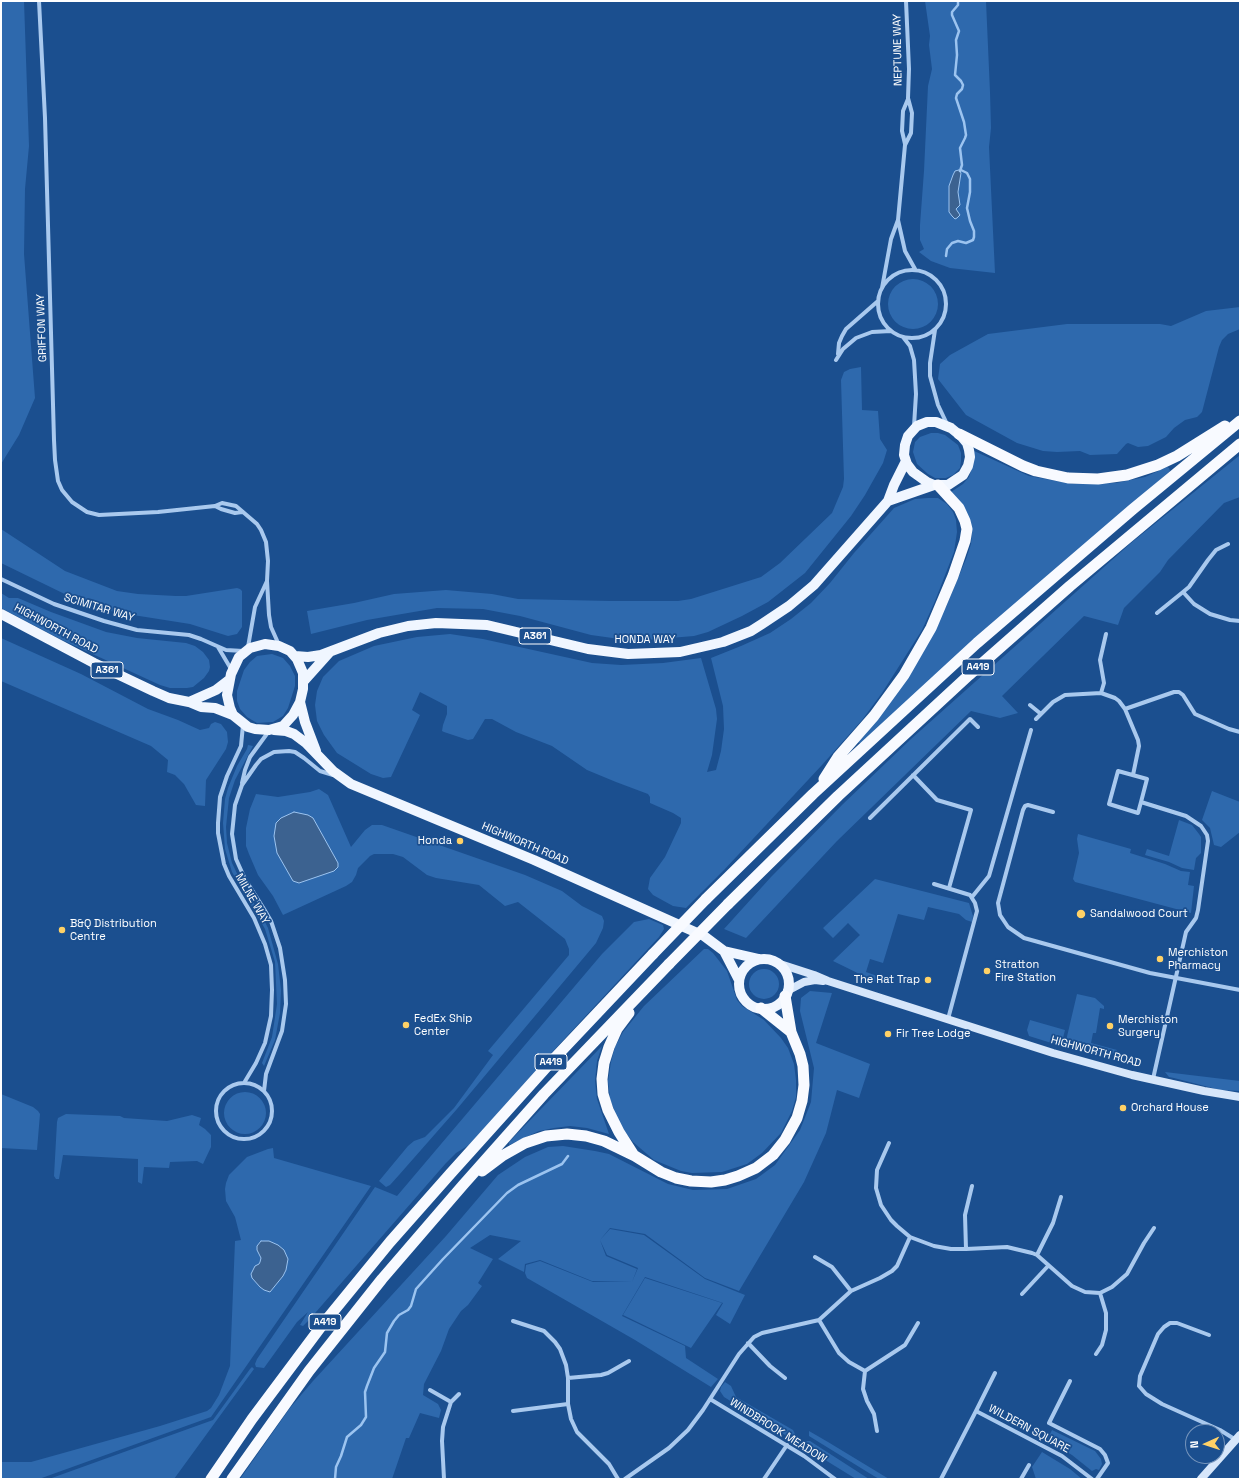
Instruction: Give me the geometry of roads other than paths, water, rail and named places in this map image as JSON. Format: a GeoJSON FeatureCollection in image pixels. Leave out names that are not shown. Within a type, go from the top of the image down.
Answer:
{"type":"FeatureCollection","features":[{"type":"Feature","properties":{"kind":"highway"},"geometry":{"type":"LineString","coordinates":[[959,434],[1016,463],[1036,471],[1068,478],[1098,479],[1127,475],[1158,465],[1177,456],[1240,418]]}},
{"type":"Feature","properties":{"kind":"highway","name":"A419"},"geometry":{"type":"LineString","coordinates":[[210,1479],[252,1419],[323,1324],[390,1242],[550,1063],[706,899],[813,794],[977,642],[1133,509],[1240,421]]}},
{"type":"Feature","properties":{"kind":"highway","name":"A419"},"geometry":{"type":"LineString","coordinates":[[232,1479],[309,1371],[382,1279],[544,1094],[645,987],[838,796],[969,675],[1070,586],[1240,444]]}},
{"type":"Feature","properties":{"kind":"highway","name":"A419"},"geometry":{"type":"LineString","coordinates":[[813,794],[838,758],[874,716],[904,675],[931,628],[953,576],[966,541],[965,521],[959,508],[936,485]]}},
{"type":"Feature","properties":{"kind":"highway","name":"A419"},"geometry":{"type":"LineString","coordinates":[[635,1156],[617,1128],[608,1110],[603,1094],[602,1072],[606,1056],[617,1030],[645,987]]}},
{"type":"Feature","properties":{"kind":"highway","name":"A419"},"geometry":{"type":"LineString","coordinates":[[463,1185],[513,1149],[533,1140],[552,1135],[573,1134],[591,1137],[611,1144],[635,1156],[660,1172],[680,1179],[696,1182],[718,1181],[732,1178],[749,1171],[767,1160],[781,1146],[792,1129],[802,1101],[804,1085],[803,1066],[791,1032],[786,994]]}},
{"type":"Feature","properties":{"kind":"highway","name":"A419"},"geometry":{"type":"LineString","coordinates":[[761,1008],[791,1032]]}},
{"type":"Feature","properties":{"kind":"main road"},"geometry":{"type":"LineString","coordinates":[[927,422],[936,422],[948,426],[959,434],[967,443],[970,457],[968,466],[963,475],[948,485],[936,485],[919,477],[913,472],[904,455],[908,436],[913,429],[927,422]]}},
{"type":"Feature","properties":{"kind":"main road","name":"HONDA WAY"},"geometry":{"type":"LineString","coordinates":[[295,656],[315,656],[329,653],[355,641],[390,630],[424,624],[449,622],[474,623],[501,627],[588,649],[613,653],[665,654],[710,646],[751,631],[789,606],[814,585],[888,501],[906,461]]}},
{"type":"Feature","properties":{"kind":"main road","name":"HONDA WAY"},"geometry":{"type":"LineString","coordinates":[[888,501],[936,485]]}},
{"type":"Feature","properties":{"kind":"main road","name":"HIGHWORTH ROAD"},"geometry":{"type":"LineString","coordinates":[[1,614],[129,680],[169,698],[222,710],[233,715]]}},
{"type":"Feature","properties":{"kind":"main road"},"geometry":{"type":"LineString","coordinates":[[265,644],[279,646],[290,651],[295,656],[303,673],[300,702],[288,722],[283,726],[272,730],[255,729],[243,723],[233,715],[227,695],[231,676],[236,663],[246,651],[250,648],[265,644]]}},
{"type":"Feature","properties":{"kind":"main road","name":"HONDA WAY"},"geometry":{"type":"LineString","coordinates":[[303,682],[329,653]]}},
{"type":"Feature","properties":{"kind":"main road"},"geometry":{"type":"LineString","coordinates":[[189,702],[216,690],[231,676]]}},
{"type":"Feature","properties":{"kind":"main road","name":"HIGHWORTH ROAD"},"geometry":{"type":"LineString","coordinates":[[300,702],[305,722],[319,758]]}},
{"type":"Feature","properties":{"kind":"main road","name":"HIGHWORTH ROAD"},"geometry":{"type":"LineString","coordinates":[[272,730],[286,731],[294,734],[342,778],[362,789],[534,860],[692,930],[704,936],[724,951],[760,960]]}},
{"type":"Feature","properties":{"kind":"main road","name":"HIGHWORTH ROAD"},"geometry":{"type":"LineString","coordinates":[[724,951],[739,980]]}},
{"type":"Feature","properties":{"kind":"main road"},"geometry":{"type":"LineString","coordinates":[[760,960],[769,960],[777,963],[786,973],[788,982],[786,994],[781,1001],[772,1007],[761,1008],[752,1005],[744,999],[740,990],[740,975],[750,963],[760,960]]}},
{"type":"Feature","properties":{"kind":"main road","name":"HIGHWORTH ROAD"},"geometry":{"type":"LineString","coordinates":[[777,963],[828,981],[1053,1053],[1153,1079],[1219,1094],[1240,1097]]}},
{"type":"Feature","properties":{"kind":"main road","name":"HIGHWORTH ROAD"},"geometry":{"type":"LineString","coordinates":[[786,994],[804,982],[815,980],[828,981]]}},
{"type":"Feature","properties":{"kind":"main road"},"geometry":{"type":"LineString","coordinates":[[1201,1479],[1238,1437]]}},
{"type":"Feature","properties":{"kind":"street","name":"GRIFFON WAY"},"geometry":{"type":"LineString","coordinates":[[39,1],[45,118],[54,440],[58,481],[62,490],[72,502],[87,512],[99,515],[134,514],[215,506],[222,503],[236,506],[257,524],[264,536],[267,550],[267,581],[270,621],[279,646]]}},
{"type":"Feature","properties":{"kind":"street","name":"NEPTUNE WAY"},"geometry":{"type":"LineString","coordinates":[[882,288],[891,239],[898,220],[905,145],[902,132],[903,112],[908,98],[909,69],[906,1]]}},
{"type":"Feature","properties":{"kind":"street","name":"NEPTUNE WAY"},"geometry":{"type":"LineString","coordinates":[[905,145],[911,133],[912,112],[908,98]]}},
{"type":"Feature","properties":{"kind":"street","name":"NEPTUNE WAY"},"geometry":{"type":"LineString","coordinates":[[898,220],[905,251],[915,269]]}},
{"type":"Feature","properties":{"kind":"street"},"geometry":{"type":"LineString","coordinates":[[915,269],[922,270],[933,276],[938,281],[945,293],[946,313],[935,330],[929,334],[916,338],[903,337],[891,331],[882,320],[878,308],[878,301],[882,288],[890,277],[902,271],[915,269]]}},
{"type":"Feature","properties":{"kind":"street"},"geometry":{"type":"LineString","coordinates":[[836,360],[839,343],[846,329],[878,301]]}},
{"type":"Feature","properties":{"kind":"street"},"geometry":{"type":"LineString","coordinates":[[935,330],[930,363],[930,376],[936,401],[948,426]]}},
{"type":"Feature","properties":{"kind":"street"},"geometry":{"type":"LineString","coordinates":[[838,354],[848,344],[864,334],[891,331]]}},
{"type":"Feature","properties":{"kind":"street"},"geometry":{"type":"LineString","coordinates":[[903,337],[910,346],[914,360],[916,394],[913,429]]}},
{"type":"Feature","properties":{"kind":"street","name":"GRIFFON WAY"},"geometry":{"type":"LineString","coordinates":[[215,506],[235,513],[242,512]]}},
{"type":"Feature","properties":{"kind":"street"},"geometry":{"type":"LineString","coordinates":[[1157,613],[1183,592],[1216,550],[1228,544]]}},
{"type":"Feature","properties":{"kind":"street","name":"SCIMITAR WAY"},"geometry":{"type":"LineString","coordinates":[[1,578],[54,604],[104,622],[137,630],[189,635],[230,651],[246,651]]}},
{"type":"Feature","properties":{"kind":"street","name":"GRIFFON WAY"},"geometry":{"type":"LineString","coordinates":[[246,651],[251,634],[254,607],[267,581]]}},
{"type":"Feature","properties":{"kind":"street"},"geometry":{"type":"LineString","coordinates":[[1183,592],[1194,604],[1210,614],[1230,620],[1240,621]]}},
{"type":"Feature","properties":{"kind":"street"},"geometry":{"type":"LineString","coordinates":[[1102,693],[1104,683],[1100,660],[1106,634]]}},
{"type":"Feature","properties":{"kind":"street"},"geometry":{"type":"LineString","coordinates":[[218,647],[231,676]]}},
{"type":"Feature","properties":{"kind":"street"},"geometry":{"type":"LineString","coordinates":[[1125,709],[1174,692],[1179,692],[1184,695],[1195,714],[1228,729],[1240,732]]}},
{"type":"Feature","properties":{"kind":"street"},"geometry":{"type":"LineString","coordinates":[[1036,720],[1053,702],[1065,695],[1102,693],[1115,698],[1125,709],[1135,731],[1139,746],[1133,775]]}},
{"type":"Feature","properties":{"kind":"street"},"geometry":{"type":"LineString","coordinates":[[1030,705],[1041,714]]}},
{"type":"Feature","properties":{"kind":"street"},"geometry":{"type":"LineString","coordinates":[[870,818],[970,719],[978,727]]}},
{"type":"Feature","properties":{"kind":"street","name":"MILNE WAY"},"geometry":{"type":"LineString","coordinates":[[243,723],[241,746],[227,776],[220,797],[218,833],[223,860],[229,876],[254,918],[265,944],[270,965],[272,990],[271,1016],[265,1044],[244,1083]]}},
{"type":"Feature","properties":{"kind":"street","name":"MILNE WAY"},"geometry":{"type":"LineString","coordinates":[[242,785],[245,770],[250,757],[272,730]]}},
{"type":"Feature","properties":{"kind":"street"},"geometry":{"type":"LineString","coordinates":[[972,897],[989,876],[1030,730]]}},
{"type":"Feature","properties":{"kind":"street","name":"MILNE WAY"},"geometry":{"type":"LineString","coordinates":[[264,1090],[266,1074],[282,1031],[286,1004],[286,986],[282,958],[276,934],[264,908],[240,868],[234,852],[232,834],[233,814],[236,798],[242,785],[261,759],[274,752],[295,752],[320,771],[342,778]]}},
{"type":"Feature","properties":{"kind":"street"},"geometry":{"type":"LineString","coordinates":[[1118,771],[1147,779],[1141,802],[1138,812],[1109,804],[1118,771]]}},
{"type":"Feature","properties":{"kind":"street"},"geometry":{"type":"LineString","coordinates":[[913,775],[937,800],[972,810],[949,888]]}},
{"type":"Feature","properties":{"kind":"street"},"geometry":{"type":"LineString","coordinates":[[1141,802],[1192,819],[1201,826],[1207,835],[1208,841],[1198,910],[1196,918],[1186,932],[1153,1079]]}},
{"type":"Feature","properties":{"kind":"street"},"geometry":{"type":"LineString","coordinates":[[1054,812],[1028,805],[1024,808],[998,903],[1002,920],[1011,930],[1024,938],[1150,973],[1240,990]]}},
{"type":"Feature","properties":{"kind":"street"},"geometry":{"type":"LineString","coordinates":[[934,884],[967,894],[972,897],[977,914],[948,1020]]}},
{"type":"Feature","properties":{"kind":"street"},"geometry":{"type":"LineString","coordinates":[[244,1083],[258,1086],[264,1090],[272,1103],[273,1114],[265,1131],[254,1137],[246,1139],[234,1137],[227,1133],[220,1125],[217,1116],[216,1107],[219,1098],[228,1088],[235,1084],[244,1083]]}},
{"type":"Feature","properties":{"kind":"street"},"geometry":{"type":"LineString","coordinates":[[889,1143],[877,1170],[876,1188],[881,1205],[897,1226],[910,1237],[934,1246],[951,1249],[1007,1247],[1023,1250],[1037,1255],[1072,1286],[1079,1290],[1093,1294],[1100,1293],[1112,1287],[1128,1274],[1154,1228]]}},
{"type":"Feature","properties":{"kind":"street"},"geometry":{"type":"LineString","coordinates":[[966,1249],[965,1215],[972,1186]]}},
{"type":"Feature","properties":{"kind":"street"},"geometry":{"type":"LineString","coordinates":[[1037,1255],[1053,1223],[1061,1197]]}},
{"type":"Feature","properties":{"kind":"street"},"geometry":{"type":"LineString","coordinates":[[625,1479],[656,1458],[688,1430],[748,1343],[762,1333],[819,1320],[851,1291],[892,1271],[897,1266],[910,1237]]}},
{"type":"Feature","properties":{"kind":"street"},"geometry":{"type":"LineString","coordinates":[[815,1256],[832,1267],[851,1291]]}},
{"type":"Feature","properties":{"kind":"street"},"geometry":{"type":"LineString","coordinates":[[1022,1294],[1048,1266]]}},
{"type":"Feature","properties":{"kind":"street"},"geometry":{"type":"LineString","coordinates":[[1096,1354],[1105,1337],[1107,1322],[1100,1293]]}},
{"type":"Feature","properties":{"kind":"street"},"geometry":{"type":"LineString","coordinates":[[819,1320],[839,1353],[849,1362],[865,1371]]}},
{"type":"Feature","properties":{"kind":"street"},"geometry":{"type":"LineString","coordinates":[[513,1321],[544,1331],[555,1342],[564,1356],[568,1378],[568,1404],[571,1419],[577,1432],[609,1464],[618,1479]]}},
{"type":"Feature","properties":{"kind":"street"},"geometry":{"type":"LineString","coordinates":[[865,1371],[905,1345],[918,1323]]}},
{"type":"Feature","properties":{"kind":"street"},"geometry":{"type":"LineString","coordinates":[[1209,1335],[1177,1323],[1170,1323],[1164,1327],[1158,1334],[1140,1376],[1139,1386],[1146,1394],[1162,1404],[1238,1437]]}},
{"type":"Feature","properties":{"kind":"street"},"geometry":{"type":"LineString","coordinates":[[748,1343],[770,1366],[785,1378]]}},
{"type":"Feature","properties":{"kind":"street"},"geometry":{"type":"LineString","coordinates":[[568,1378],[602,1375],[629,1361]]}},
{"type":"Feature","properties":{"kind":"street"},"geometry":{"type":"LineString","coordinates":[[865,1371],[864,1389],[867,1401],[876,1419],[877,1431]]}},
{"type":"Feature","properties":{"kind":"street","name":"WILDERN SQUARE"},"geometry":{"type":"LineString","coordinates":[[941,1479],[995,1373]]}},
{"type":"Feature","properties":{"kind":"street","name":"WILDERN SQUARE"},"geometry":{"type":"LineString","coordinates":[[1070,1381],[1049,1423],[1100,1449],[1105,1454],[1108,1463],[1098,1479]]}},
{"type":"Feature","properties":{"kind":"street"},"geometry":{"type":"LineString","coordinates":[[430,1390],[451,1402]]}},
{"type":"Feature","properties":{"kind":"street"},"geometry":{"type":"LineString","coordinates":[[444,1479],[442,1434],[444,1420],[451,1402],[459,1394]]}},
{"type":"Feature","properties":{"kind":"street","name":"WINDBROOK MEADOW"},"geometry":{"type":"LineString","coordinates":[[710,1399],[804,1456],[836,1479]]}},
{"type":"Feature","properties":{"kind":"street"},"geometry":{"type":"LineString","coordinates":[[513,1411],[568,1404]]}},
{"type":"Feature","properties":{"kind":"street","name":"WILDERN SQUARE"},"geometry":{"type":"LineString","coordinates":[[976,1411],[1062,1456],[1092,1479]]}},
{"type":"Feature","properties":{"kind":"street"},"geometry":{"type":"LineString","coordinates":[[764,1479],[786,1445]]}},
{"type":"Feature","properties":{"kind":"street"},"geometry":{"type":"LineString","coordinates":[[1028,1479],[1022,1478],[1029,1465]]}},
{"type":"Feature","properties":{"kind":"waterway"},"geometry":{"type":"LineString","coordinates":[[958,1],[958,5],[952,12],[959,31],[956,40],[957,55],[955,75],[963,85],[956,98],[964,122],[966,135],[960,148],[962,165],[960,171]]}},
{"type":"Feature","properties":{"kind":"waterway"},"geometry":{"type":"LineString","coordinates":[[946,256],[947,249],[952,243],[958,241],[966,243],[973,240],[974,237],[974,231],[967,208],[970,192],[970,179],[967,173],[961,170]]}},
{"type":"Feature","properties":{"kind":"waterway"},"geometry":{"type":"LineString","coordinates":[[335,1479],[336,1467],[347,1437],[361,1425],[366,1417],[365,1392],[374,1368],[385,1352],[387,1333],[399,1315],[408,1310],[411,1306],[416,1289],[507,1193],[518,1185],[562,1164],[568,1156]]}},
{"type":"Feature","properties":{"kind":"place","name":"Honda"},"geometry":{"type":"Point","coordinates":[460,841]}},
{"type":"Feature","properties":{"kind":"place","name":"Sandalwood Court"},"geometry":{"type":"Point","coordinates":[1081,914]}},
{"type":"Feature","properties":{"kind":"place","name":"B&Q Distribution Centre"},"geometry":{"type":"Point","coordinates":[62,930]}},
{"type":"Feature","properties":{"kind":"place","name":"Merchiston Pharmacy"},"geometry":{"type":"Point","coordinates":[1160,959]}},
{"type":"Feature","properties":{"kind":"place","name":"Stratton Fire Station"},"geometry":{"type":"Point","coordinates":[987,971]}},
{"type":"Feature","properties":{"kind":"place","name":"The Rat Trap"},"geometry":{"type":"Point","coordinates":[928,980]}},
{"type":"Feature","properties":{"kind":"place","name":"FedEx Ship Center"},"geometry":{"type":"Point","coordinates":[406,1025]}},
{"type":"Feature","properties":{"kind":"place","name":"Merchiston Surgery"},"geometry":{"type":"Point","coordinates":[1110,1026]}},
{"type":"Feature","properties":{"kind":"place","name":"Fir Tree Lodge"},"geometry":{"type":"Point","coordinates":[888,1034]}},
{"type":"Feature","properties":{"kind":"place","name":"Orchard House"},"geometry":{"type":"Point","coordinates":[1123,1108]}}]}
